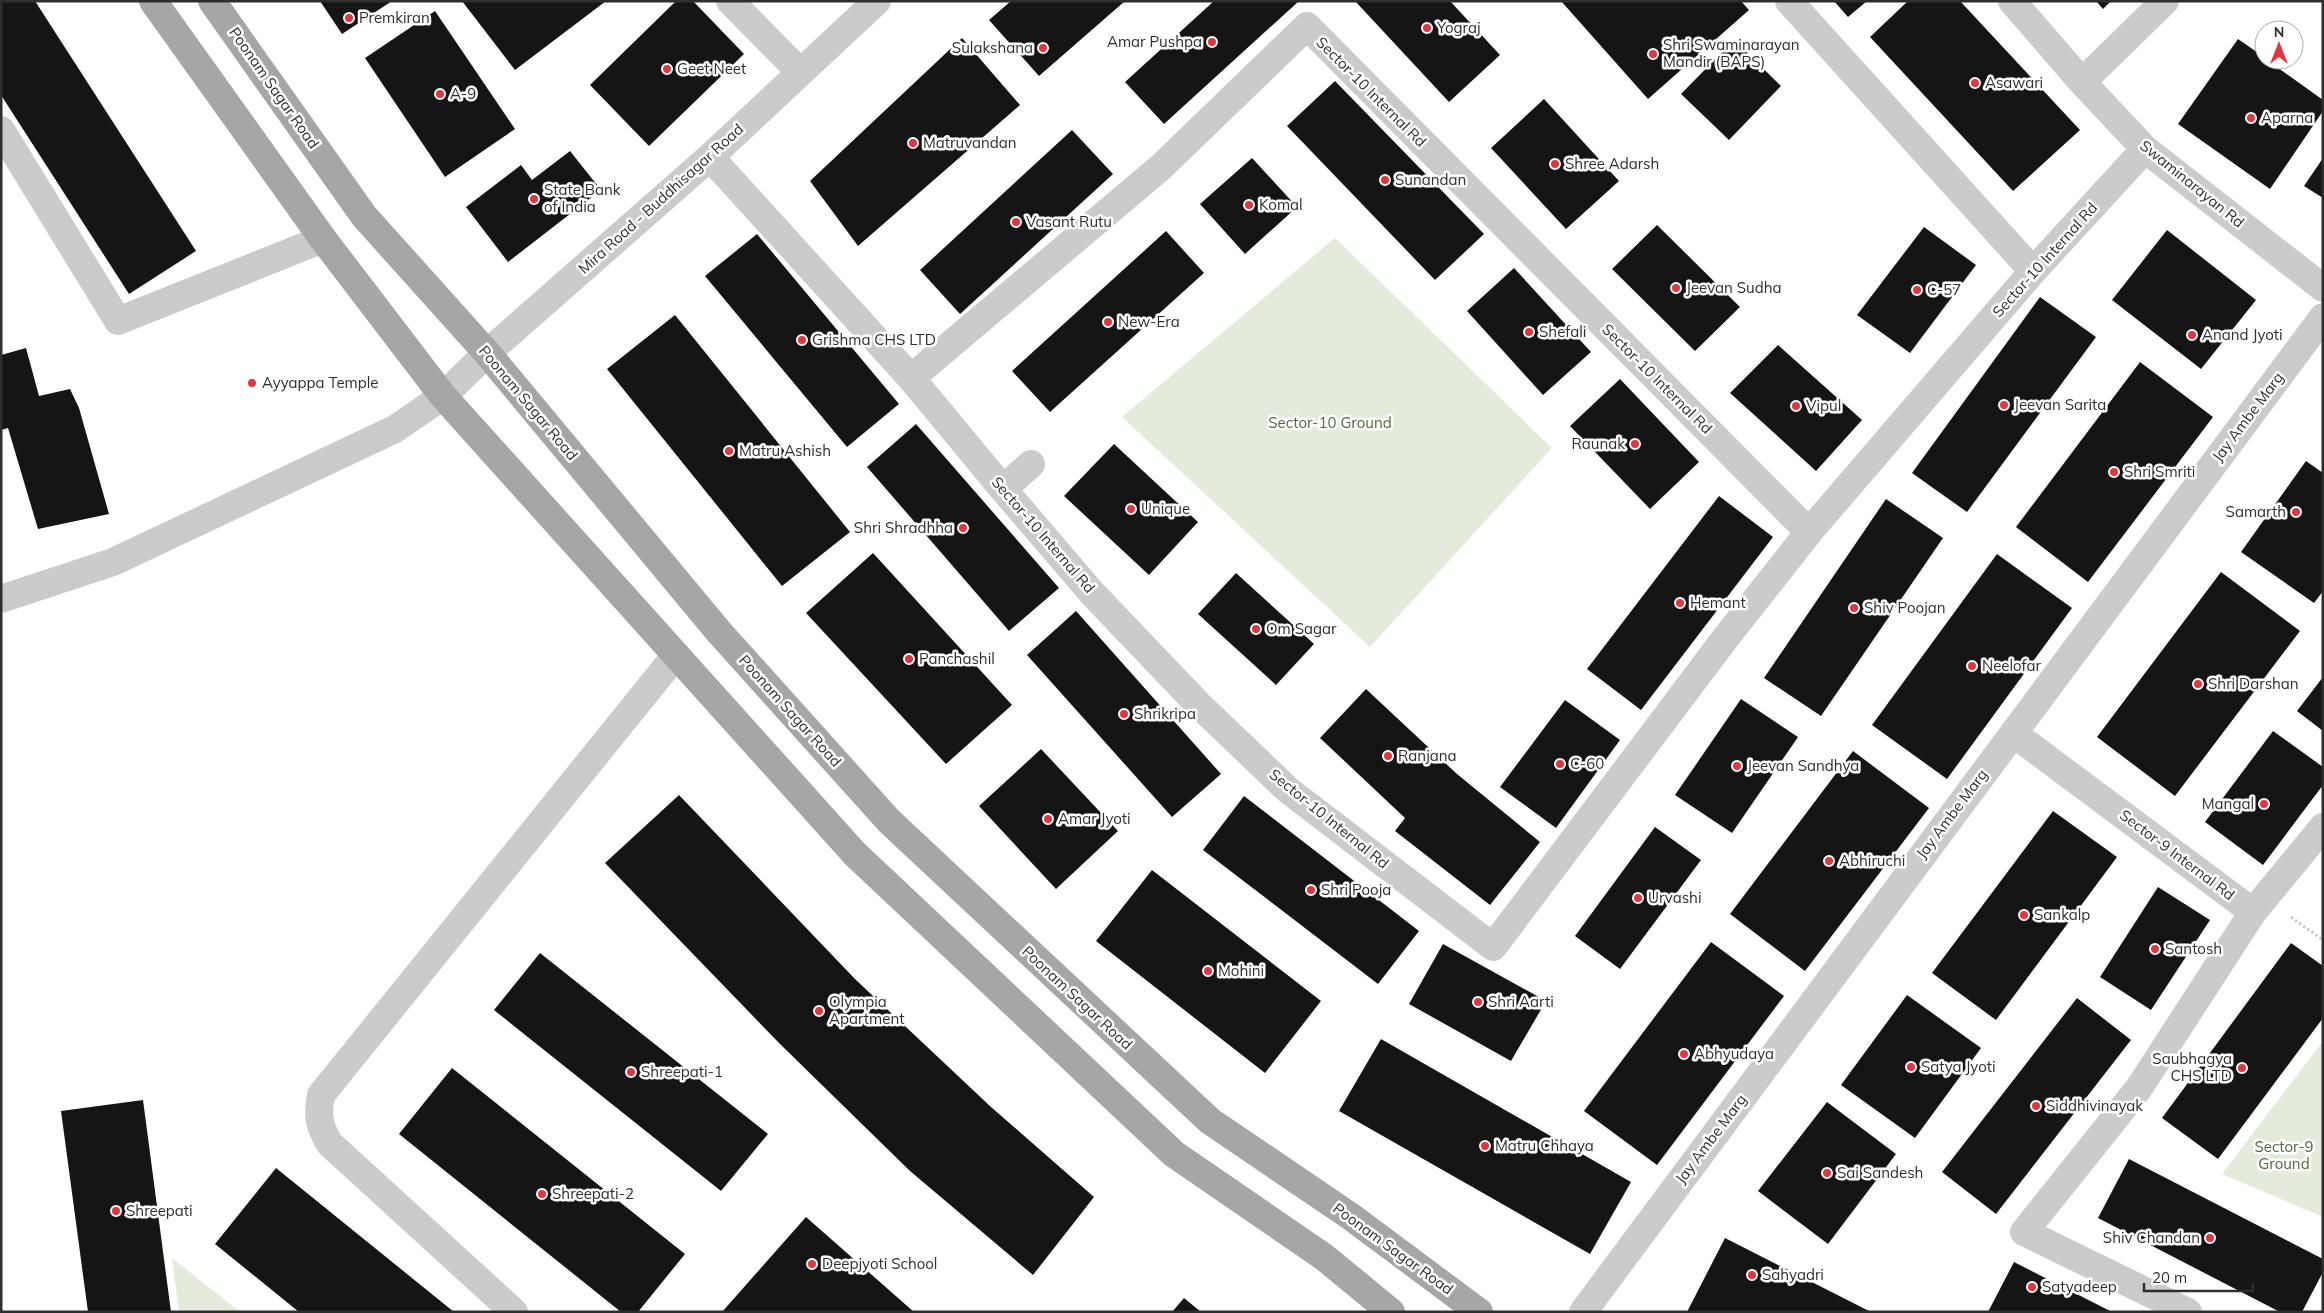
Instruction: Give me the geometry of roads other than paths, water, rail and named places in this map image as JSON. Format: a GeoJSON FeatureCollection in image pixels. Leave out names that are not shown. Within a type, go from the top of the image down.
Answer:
{"type":"FeatureCollection","features":[{"type":"Feature","properties":{"kind":"main road"},"geometry":{"type":"LineString","coordinates":[[153,1],[323,239],[443,396],[855,854],[1174,1154],[1324,1256],[1391,1312]]}},
{"type":"Feature","properties":{"kind":"main road","name":"Poonam Sagar Road"},"geometry":{"type":"LineString","coordinates":[[212,1],[364,216],[487,353],[719,632],[889,820],[1210,1121],[1350,1216],[1479,1312]]}},
{"type":"Feature","properties":{"kind":"street"},"geometry":{"type":"LineString","coordinates":[[730,1],[800,72]]}},
{"type":"Feature","properties":{"kind":"street","name":"Mira Road - Buddhisagar Road"},"geometry":{"type":"LineString","coordinates":[[1,599],[113,562],[395,429],[443,396],[487,353],[710,157],[877,1]]}},
{"type":"Feature","properties":{"kind":"street"},"geometry":{"type":"LineString","coordinates":[[1789,1],[2033,271]]}},
{"type":"Feature","properties":{"kind":"street","name":"Swaminarayan Rd"},"geometry":{"type":"LineString","coordinates":[[2012,1],[2082,82],[2145,149],[2323,288]]}},
{"type":"Feature","properties":{"kind":"street"},"geometry":{"type":"LineString","coordinates":[[2082,82],[2165,1]]}},
{"type":"Feature","properties":{"kind":"street","name":"Sector-10 Internal Rd"},"geometry":{"type":"LineString","coordinates":[[911,378],[1161,168],[1307,26],[1809,532]]}},
{"type":"Feature","properties":{"kind":"street"},"geometry":{"type":"LineString","coordinates":[[1,130],[118,321],[323,239]]}},
{"type":"Feature","properties":{"kind":"street","name":"Sector-10 Internal Rd"},"geometry":{"type":"LineString","coordinates":[[710,157],[911,378],[1092,593],[1191,697],[1288,790],[1493,947],[1724,640],[1809,532],[2033,271],[2145,149]]}},
{"type":"Feature","properties":{"kind":"street","name":"Jay Ambe Marg"},"geometry":{"type":"LineString","coordinates":[[1583,1312],[2323,317]]}},
{"type":"Feature","properties":{"kind":"street"},"geometry":{"type":"LineString","coordinates":[[1003,489],[1031,464]]}},
{"type":"Feature","properties":{"kind":"street"},"geometry":{"type":"LineString","coordinates":[[514,1312],[330,1144],[321,1129],[317,1112],[321,1095],[676,655]]}},
{"type":"Feature","properties":{"kind":"street","name":"Sector-9 Internal Rd"},"geometry":{"type":"LineString","coordinates":[[2013,732],[2253,912]]}},
{"type":"Feature","properties":{"kind":"street"},"geometry":{"type":"LineString","coordinates":[[2188,1312],[2024,1232],[2139,1088],[2253,912],[2323,827]]}},
{"type":"Feature","properties":{"kind":"place","name":"Premkiran"},"geometry":{"type":"Point","coordinates":[349,18]}},
{"type":"Feature","properties":{"kind":"place","name":"Yograj"},"geometry":{"type":"Point","coordinates":[1427,28]}},
{"type":"Feature","properties":{"kind":"place","name":"Amar Pushpa"},"geometry":{"type":"Point","coordinates":[1212,42]}},
{"type":"Feature","properties":{"kind":"place","name":"Sulakshana"},"geometry":{"type":"Point","coordinates":[1043,48]}},
{"type":"Feature","properties":{"kind":"place","name":"Shri Swaminarayan Mandir (BAPS)"},"geometry":{"type":"Point","coordinates":[1653,54]}},
{"type":"Feature","properties":{"kind":"place","name":"Geet Neet"},"geometry":{"type":"Point","coordinates":[667,69]}},
{"type":"Feature","properties":{"kind":"place","name":"Asawari"},"geometry":{"type":"Point","coordinates":[1975,83]}},
{"type":"Feature","properties":{"kind":"place","name":"A-9"},"geometry":{"type":"Point","coordinates":[440,94]}},
{"type":"Feature","properties":{"kind":"place","name":"Aparna"},"geometry":{"type":"Point","coordinates":[2251,118]}},
{"type":"Feature","properties":{"kind":"place","name":"Matruvandan"},"geometry":{"type":"Point","coordinates":[913,143]}},
{"type":"Feature","properties":{"kind":"place","name":"Shree Adarsh"},"geometry":{"type":"Point","coordinates":[1555,164]}},
{"type":"Feature","properties":{"kind":"place","name":"Sunandan"},"geometry":{"type":"Point","coordinates":[1385,180]}},
{"type":"Feature","properties":{"kind":"place","name":"State Bank of India"},"geometry":{"type":"Point","coordinates":[534,199]}},
{"type":"Feature","properties":{"kind":"place","name":"Komal"},"geometry":{"type":"Point","coordinates":[1249,205]}},
{"type":"Feature","properties":{"kind":"place","name":"Vasant Rutu"},"geometry":{"type":"Point","coordinates":[1016,222]}},
{"type":"Feature","properties":{"kind":"place","name":"Jeevan Sudha"},"geometry":{"type":"Point","coordinates":[1676,288]}},
{"type":"Feature","properties":{"kind":"place","name":"C-57"},"geometry":{"type":"Point","coordinates":[1917,290]}},
{"type":"Feature","properties":{"kind":"place","name":"New-Era"},"geometry":{"type":"Point","coordinates":[1108,322]}},
{"type":"Feature","properties":{"kind":"place","name":"Shefali"},"geometry":{"type":"Point","coordinates":[1529,332]}},
{"type":"Feature","properties":{"kind":"place","name":"Anand Jyoti"},"geometry":{"type":"Point","coordinates":[2192,335]}},
{"type":"Feature","properties":{"kind":"place","name":"Grishma CHS LTD"},"geometry":{"type":"Point","coordinates":[802,340]}},
{"type":"Feature","properties":{"kind":"place","name":"Ayyappa Temple"},"geometry":{"type":"Point","coordinates":[252,383]}},
{"type":"Feature","properties":{"kind":"place","name":"Jeevan Sarita"},"geometry":{"type":"Point","coordinates":[2004,405]}},
{"type":"Feature","properties":{"kind":"place","name":"Vipul"},"geometry":{"type":"Point","coordinates":[1796,406]}},
{"type":"Feature","properties":{"kind":"place","name":"Raunak"},"geometry":{"type":"Point","coordinates":[1635,444]}},
{"type":"Feature","properties":{"kind":"place","name":"Matru Ashish"},"geometry":{"type":"Point","coordinates":[729,451]}},
{"type":"Feature","properties":{"kind":"place","name":"Shri Smriti"},"geometry":{"type":"Point","coordinates":[2114,472]}},
{"type":"Feature","properties":{"kind":"place","name":"Unique"},"geometry":{"type":"Point","coordinates":[1131,509]}},
{"type":"Feature","properties":{"kind":"place","name":"Samarth"},"geometry":{"type":"Point","coordinates":[2296,512]}},
{"type":"Feature","properties":{"kind":"place","name":"Shri Shradhha"},"geometry":{"type":"Point","coordinates":[963,528]}},
{"type":"Feature","properties":{"kind":"place","name":"Hemant"},"geometry":{"type":"Point","coordinates":[1680,603]}},
{"type":"Feature","properties":{"kind":"place","name":"Shiv Poojan"},"geometry":{"type":"Point","coordinates":[1854,608]}},
{"type":"Feature","properties":{"kind":"place","name":"Om Sagar"},"geometry":{"type":"Point","coordinates":[1256,629]}},
{"type":"Feature","properties":{"kind":"place","name":"Panchashil"},"geometry":{"type":"Point","coordinates":[909,659]}},
{"type":"Feature","properties":{"kind":"place","name":"Neelofar"},"geometry":{"type":"Point","coordinates":[1972,666]}},
{"type":"Feature","properties":{"kind":"place","name":"Shri Darshan"},"geometry":{"type":"Point","coordinates":[2198,684]}},
{"type":"Feature","properties":{"kind":"place","name":"Shrikripa"},"geometry":{"type":"Point","coordinates":[1124,714]}},
{"type":"Feature","properties":{"kind":"place","name":"Ranjana"},"geometry":{"type":"Point","coordinates":[1388,756]}},
{"type":"Feature","properties":{"kind":"place","name":"C-60"},"geometry":{"type":"Point","coordinates":[1560,764]}},
{"type":"Feature","properties":{"kind":"place","name":"Jeevan Sandhya"},"geometry":{"type":"Point","coordinates":[1737,766]}},
{"type":"Feature","properties":{"kind":"place","name":"Mangal"},"geometry":{"type":"Point","coordinates":[2264,804]}},
{"type":"Feature","properties":{"kind":"place","name":"Amar Jyoti"},"geometry":{"type":"Point","coordinates":[1048,819]}},
{"type":"Feature","properties":{"kind":"place","name":"Abhiruchi"},"geometry":{"type":"Point","coordinates":[1829,861]}},
{"type":"Feature","properties":{"kind":"place","name":"Shri Pooja"},"geometry":{"type":"Point","coordinates":[1311,890]}},
{"type":"Feature","properties":{"kind":"place","name":"Urvashi"},"geometry":{"type":"Point","coordinates":[1638,898]}},
{"type":"Feature","properties":{"kind":"place","name":"Sankalp"},"geometry":{"type":"Point","coordinates":[2024,915]}},
{"type":"Feature","properties":{"kind":"place","name":"Santosh"},"geometry":{"type":"Point","coordinates":[2155,949]}},
{"type":"Feature","properties":{"kind":"place","name":"Mohini"},"geometry":{"type":"Point","coordinates":[1208,971]}},
{"type":"Feature","properties":{"kind":"place","name":"Shri Aarti"},"geometry":{"type":"Point","coordinates":[1478,1002]}},
{"type":"Feature","properties":{"kind":"place","name":"Olympia Apartment"},"geometry":{"type":"Point","coordinates":[819,1011]}},
{"type":"Feature","properties":{"kind":"place","name":"Abhyudaya"},"geometry":{"type":"Point","coordinates":[1684,1054]}},
{"type":"Feature","properties":{"kind":"place","name":"Satya Jyoti"},"geometry":{"type":"Point","coordinates":[1911,1067]}},
{"type":"Feature","properties":{"kind":"place","name":"Saubhagya CHS LTD"},"geometry":{"type":"Point","coordinates":[2242,1068]}},
{"type":"Feature","properties":{"kind":"place","name":"Shreepati-1"},"geometry":{"type":"Point","coordinates":[631,1072]}},
{"type":"Feature","properties":{"kind":"place","name":"Siddhivinayak"},"geometry":{"type":"Point","coordinates":[2036,1106]}},
{"type":"Feature","properties":{"kind":"place","name":"Matru Chhaya"},"geometry":{"type":"Point","coordinates":[1485,1146]}},
{"type":"Feature","properties":{"kind":"place","name":"Sai Sandesh"},"geometry":{"type":"Point","coordinates":[1827,1173]}},
{"type":"Feature","properties":{"kind":"place","name":"Shreepati-2"},"geometry":{"type":"Point","coordinates":[542,1194]}},
{"type":"Feature","properties":{"kind":"place","name":"Shreepati"},"geometry":{"type":"Point","coordinates":[116,1211]}},
{"type":"Feature","properties":{"kind":"place","name":"Shiv Chandan"},"geometry":{"type":"Point","coordinates":[2210,1238]}},
{"type":"Feature","properties":{"kind":"place","name":"Deepjyoti School"},"geometry":{"type":"Point","coordinates":[812,1264]}},
{"type":"Feature","properties":{"kind":"place","name":"Sahyadri"},"geometry":{"type":"Point","coordinates":[1752,1275]}},
{"type":"Feature","properties":{"kind":"place","name":"Satyadeep"},"geometry":{"type":"Point","coordinates":[2032,1287]}},
{"type":"Feature","properties":{"kind":"park label","name":"Sector-10 Ground"},"geometry":{"type":"Point","coordinates":[1330,423]}},
{"type":"Feature","properties":{"kind":"park label","name":"Sector-9 Ground"},"geometry":{"type":"Point","coordinates":[2284,1156]}}]}
